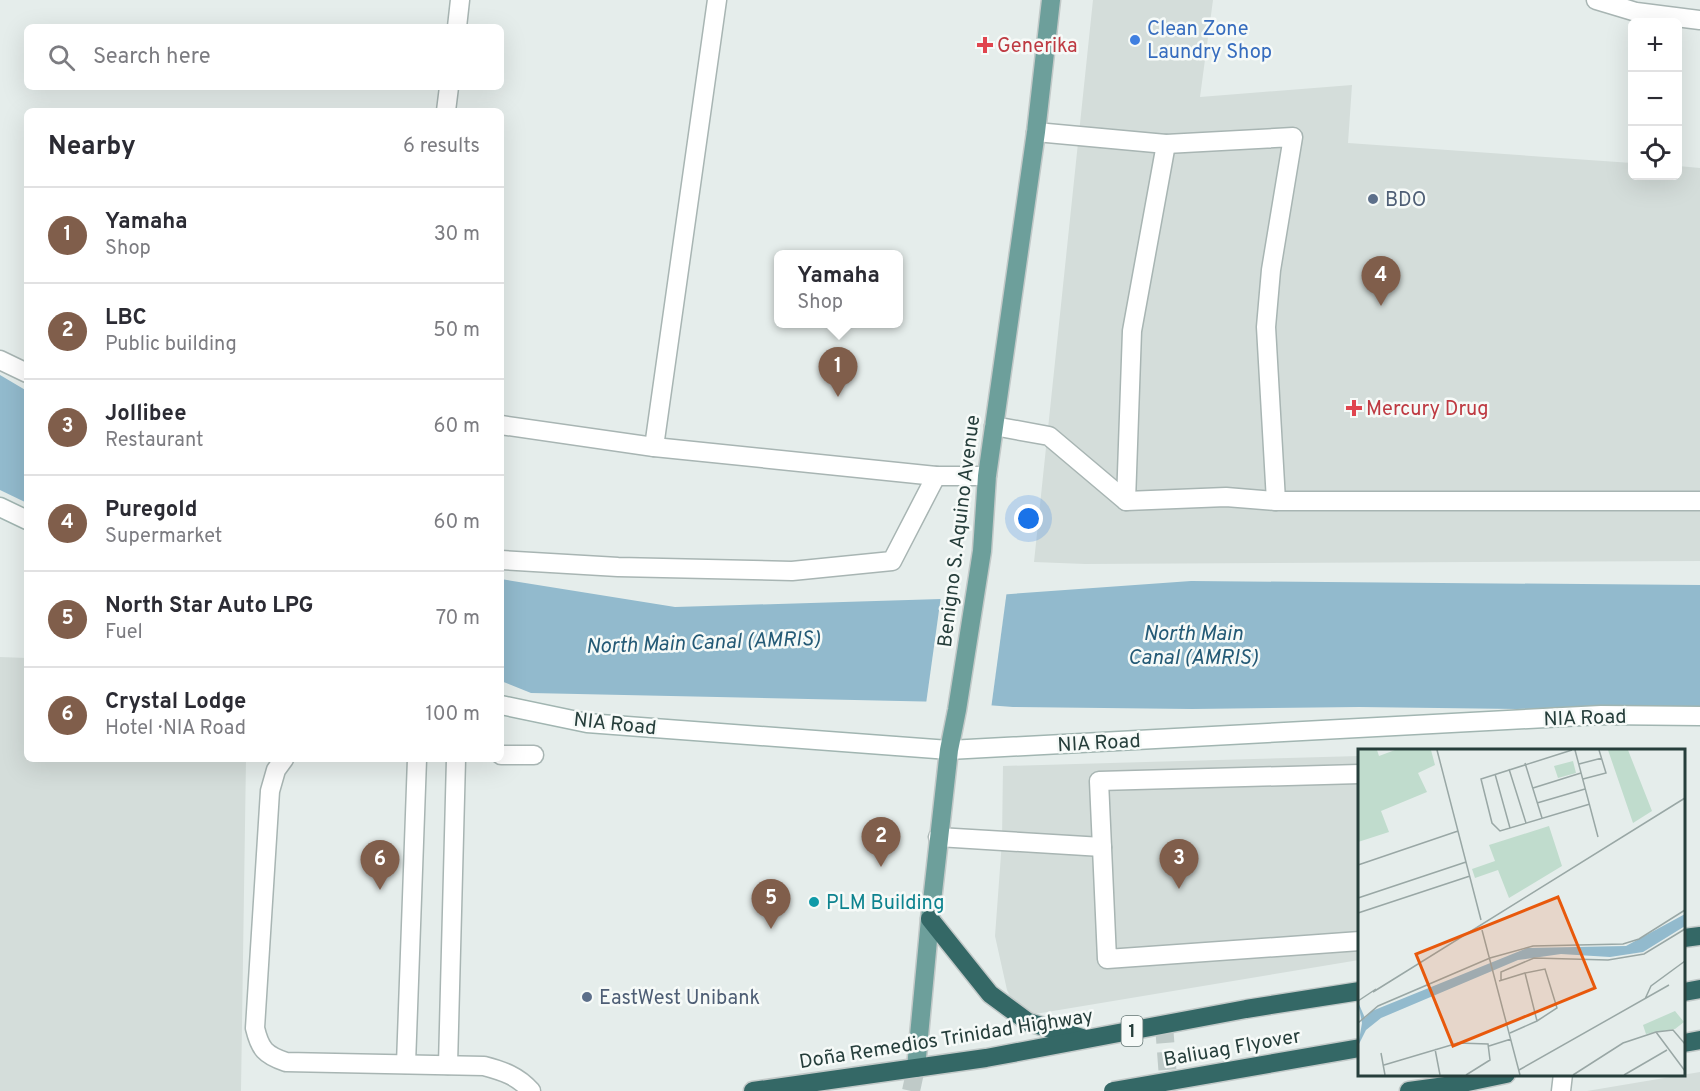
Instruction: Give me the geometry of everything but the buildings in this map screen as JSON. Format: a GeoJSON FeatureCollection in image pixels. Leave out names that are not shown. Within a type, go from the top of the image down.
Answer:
{"type":"FeatureCollection","features":[{"type":"Feature","properties":{"kind":"highway"},"geometry":{"type":"LineString","coordinates":[[930,919],[990,994],[1028,1022],[1087,1039]]}},
{"type":"Feature","properties":{"kind":"highway"},"geometry":{"type":"LineString","coordinates":[[1685,938],[1700,936]]}},
{"type":"Feature","properties":{"kind":"highway"},"geometry":{"type":"LineString","coordinates":[[1685,992],[1700,989]]}},
{"type":"Feature","properties":{"kind":"highway","name":"Doña Remedios Trinidad Highway"},"geometry":{"type":"LineString","coordinates":[[753,1091],[916,1068],[1358,991]]}},
{"type":"Feature","properties":{"kind":"highway"},"geometry":{"type":"LineString","coordinates":[[1685,1043],[1700,1040]]}},
{"type":"Feature","properties":{"kind":"highway","name":"Baliuag Flyover"},"geometry":{"type":"LineString","coordinates":[[1113,1091],[1358,1048]]}},
{"type":"Feature","properties":{"kind":"highway"},"geometry":{"type":"LineString","coordinates":[[1409,1091],[1452,1088],[1498,1076]]}},
{"type":"Feature","properties":{"kind":"main road","name":"Benigno S. Aquino Avenue"},"geometry":{"type":"LineString","coordinates":[[916,1068],[938,837],[949,750],[982,551],[987,476],[1036,132],[1051,0]]}},
{"type":"Feature","properties":{"kind":"street"},"geometry":{"type":"LineString","coordinates":[[456,24],[460,0]]}},
{"type":"Feature","properties":{"kind":"street"},"geometry":{"type":"LineString","coordinates":[[654,447],[717,0]]}},
{"type":"Feature","properties":{"kind":"street"},"geometry":{"type":"LineString","coordinates":[[1596,0],[1636,12],[1700,20]]}},
{"type":"Feature","properties":{"kind":"street"},"geometry":{"type":"LineString","coordinates":[[446,108],[449,90]]}},
{"type":"Feature","properties":{"kind":"street"},"geometry":{"type":"LineString","coordinates":[[1036,132],[1166,144],[1293,137],[1271,270],[1266,327],[1276,501]]}},
{"type":"Feature","properties":{"kind":"street"},"geometry":{"type":"LineString","coordinates":[[1126,501],[1132,331],[1166,144]]}},
{"type":"Feature","properties":{"kind":"street"},"geometry":{"type":"LineString","coordinates":[[0,360],[24,372]]}},
{"type":"Feature","properties":{"kind":"street"},"geometry":{"type":"LineString","coordinates":[[504,425],[654,447],[936,476],[987,476]]}},
{"type":"Feature","properties":{"kind":"street"},"geometry":{"type":"LineString","coordinates":[[994,426],[1049,436],[1126,501],[1226,497],[1276,501],[1700,501]]}},
{"type":"Feature","properties":{"kind":"street"},"geometry":{"type":"LineString","coordinates":[[504,560],[618,567],[792,571],[892,561],[936,476]]}},
{"type":"Feature","properties":{"kind":"street"},"geometry":{"type":"LineString","coordinates":[[0,507],[24,519]]}},
{"type":"Feature","properties":{"kind":"street","name":"NIA Road"},"geometry":{"type":"LineString","coordinates":[[504,706],[587,723],[949,750],[1601,715],[1700,716]]}},
{"type":"Feature","properties":{"kind":"street"},"geometry":{"type":"LineString","coordinates":[[504,755],[534,755]]}},
{"type":"Feature","properties":{"kind":"street"},"geometry":{"type":"LineString","coordinates":[[282,762],[276,770],[270,791],[255,1028],[259,1045],[270,1057],[286,1062],[484,1066],[508,1073],[522,1081],[531,1091]]}},
{"type":"Feature","properties":{"kind":"street"},"geometry":{"type":"LineString","coordinates":[[405,1064],[417,762]]}},
{"type":"Feature","properties":{"kind":"street"},"geometry":{"type":"LineString","coordinates":[[448,1065],[456,762]]}},
{"type":"Feature","properties":{"kind":"street"},"geometry":{"type":"LineString","coordinates":[[1358,774],[1099,781],[1107,958],[1358,941]]}},
{"type":"Feature","properties":{"kind":"street"},"geometry":{"type":"LineString","coordinates":[[938,837],[1102,847]]}},
{"type":"Feature","properties":{"kind":"street"},"geometry":{"type":"LineString","coordinates":[[1561,1091],[1563,1076]]}},
{"type":"Feature","properties":{"kind":"shaded area"},"geometry":{"type":"Polygon","coordinates":[[[1093,0],[1213,0],[1200,97],[1352,85],[1348,143],[1628,163],[1628,180],[1682,180],[1682,166],[1700,168],[1700,561],[1085,564],[1034,562],[1093,0]]]}},
{"type":"Feature","properties":{"kind":"shaded area"},"geometry":{"type":"Polygon","coordinates":[[[0,657],[24,658],[24,762],[246,762],[241,1091],[0,1091],[0,657]]]}},
{"type":"Feature","properties":{"kind":"shaded area"},"geometry":{"type":"Polygon","coordinates":[[[1358,756],[1358,960],[1029,1015],[1013,1002],[1007,990],[995,936],[1002,841],[1003,766],[1358,756]]]}},
{"type":"Feature","properties":{"kind":"shaded area"},"geometry":{"type":"Polygon","coordinates":[[[1700,1072],[1700,1091],[1587,1091],[1685,1076],[1700,1072]]]}},
{"type":"Feature","properties":{"kind":"water"},"geometry":{"type":"Polygon","coordinates":[[[0,375],[24,389],[24,502],[0,490],[0,375]]]}},
{"type":"Feature","properties":{"kind":"water","name":"North Main Canal (AMRIS)"},"geometry":{"type":"Polygon","coordinates":[[[504,579],[675,607],[941,599],[1191,581],[1700,585],[1700,706],[1517,709],[1359,707],[1192,709],[1013,707],[947,702],[531,693],[504,682],[504,579]]]}},
{"type":"Feature","properties":{"kind":"pier"},"geometry":{"type":"Polygon","coordinates":[[[1007,590],[991,709],[926,704],[941,596],[1007,590]]]}},
{"type":"Feature","properties":{"kind":"tunnel"},"geometry":{"type":"LineString","coordinates":[[1164,1025],[1169,1091]]}},
{"type":"Feature","properties":{"kind":"tunnel"},"geometry":{"type":"LineString","coordinates":[[911,1091],[916,1068]]}},
{"type":"Feature","properties":{"kind":"place","name":"Clean Zone Laundry Shop"},"geometry":{"type":"Point","coordinates":[1135,40]}},
{"type":"Feature","properties":{"kind":"place","name":"Generika"},"geometry":{"type":"Point","coordinates":[985,45]}},
{"type":"Feature","properties":{"kind":"place","name":"BDO"},"geometry":{"type":"Point","coordinates":[1373,199]}},
{"type":"Feature","properties":{"kind":"place","name":"Puregold"},"geometry":{"type":"Point","coordinates":[1381,306]}},
{"type":"Feature","properties":{"kind":"place","name":"Yamaha"},"geometry":{"type":"Point","coordinates":[838,397]}},
{"type":"Feature","properties":{"kind":"place","name":"Mercury Drug"},"geometry":{"type":"Point","coordinates":[1354,408]}},
{"type":"Feature","properties":{"kind":"place","name":"LBC"},"geometry":{"type":"Point","coordinates":[881,867]}},
{"type":"Feature","properties":{"kind":"place","name":"Jollibee"},"geometry":{"type":"Point","coordinates":[1179,889]}},
{"type":"Feature","properties":{"kind":"place","name":"Crystal Lodge"},"geometry":{"type":"Point","coordinates":[380,890]}},
{"type":"Feature","properties":{"kind":"place","name":"PLM Building"},"geometry":{"type":"Point","coordinates":[814,902]}},
{"type":"Feature","properties":{"kind":"place","name":"North Star Auto LPG"},"geometry":{"type":"Point","coordinates":[771,929]}},
{"type":"Feature","properties":{"kind":"place","name":"EastWest Unibank"},"geometry":{"type":"Point","coordinates":[587,997]}}]}
